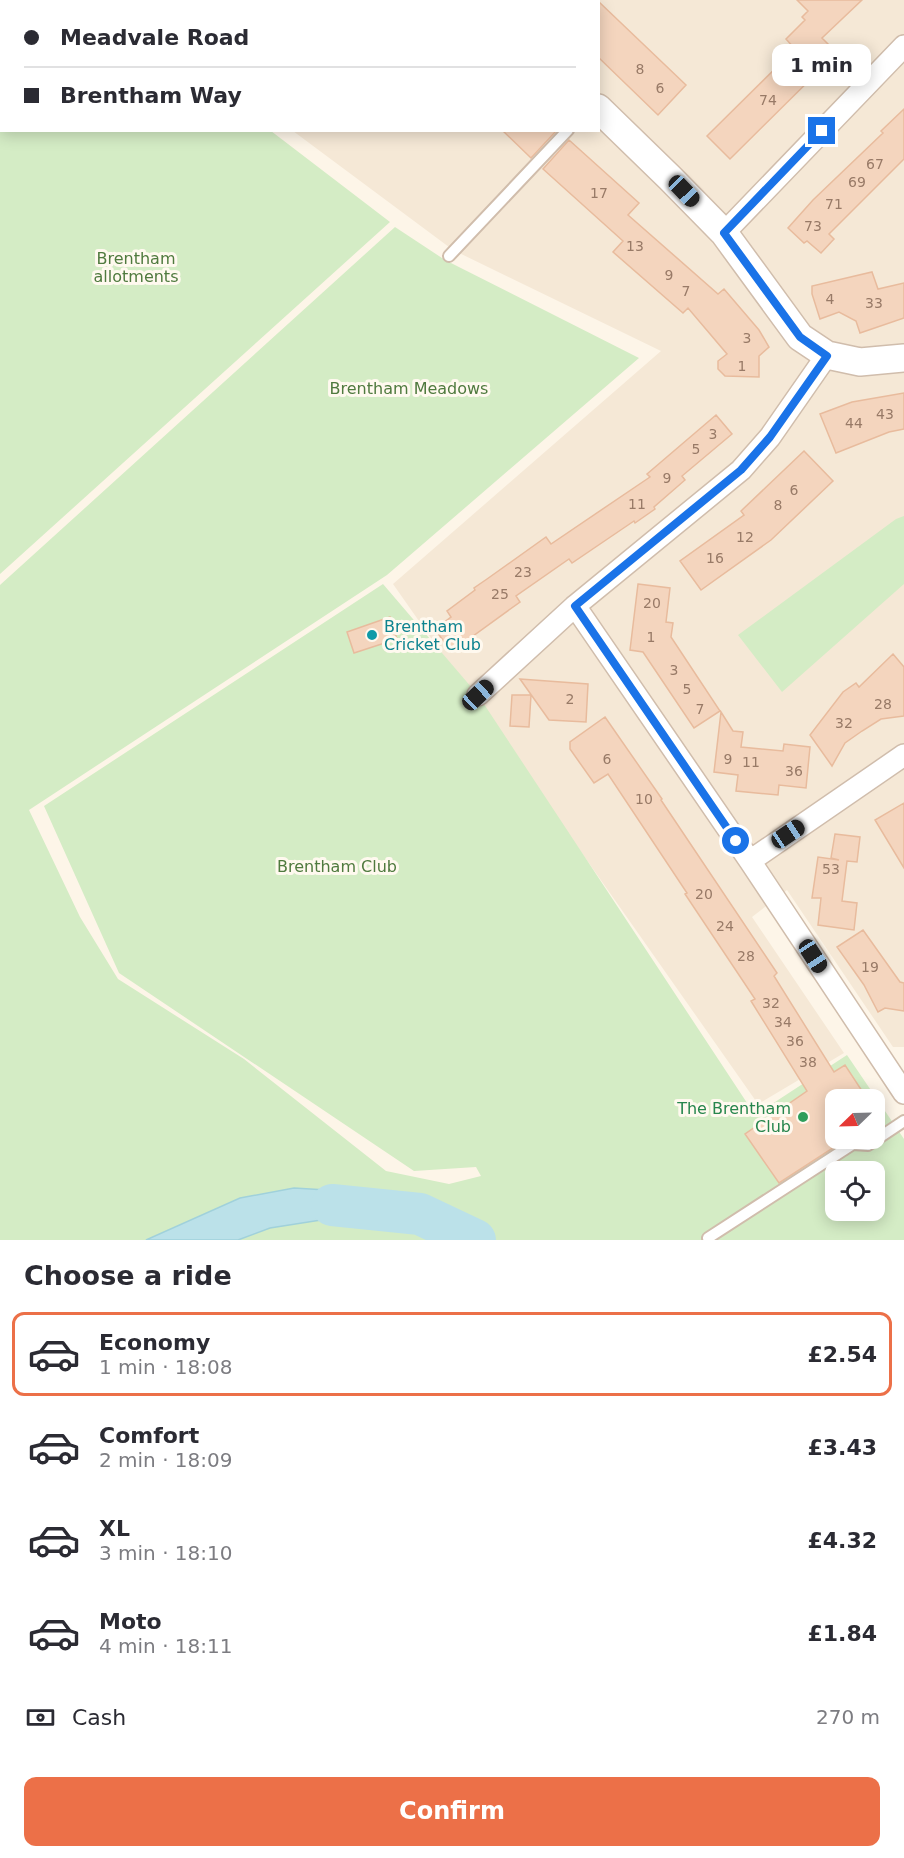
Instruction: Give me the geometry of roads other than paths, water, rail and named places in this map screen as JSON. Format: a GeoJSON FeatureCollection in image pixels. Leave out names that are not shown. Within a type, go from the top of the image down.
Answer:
{"type":"FeatureCollection","features":[{"type":"Feature","properties":{"kind":"street"},"geometry":{"type":"LineString","coordinates":[[724,233],[904,46]]}},
{"type":"Feature","properties":{"kind":"street"},"geometry":{"type":"LineString","coordinates":[[600,110],[724,233],[800,337],[827,356],[860,362],[904,358]]}},
{"type":"Feature","properties":{"kind":"street"},"geometry":{"type":"LineString","coordinates":[[478,695],[575,606],[741,470],[770,437],[827,356]]}},
{"type":"Feature","properties":{"kind":"street"},"geometry":{"type":"LineString","coordinates":[[575,606],[750,861],[903,1090]]}},
{"type":"Feature","properties":{"kind":"street"},"geometry":{"type":"LineString","coordinates":[[750,861],[904,755]]}},
{"type":"Feature","properties":{"kind":"lane"},"geometry":{"type":"LineString","coordinates":[[449,256],[566,132]]}},
{"type":"Feature","properties":{"kind":"lane"},"geometry":{"type":"LineString","coordinates":[[708,1238],[853,1144],[868,1146],[904,1121]]}},
{"type":"Feature","properties":{"kind":"water"},"geometry":{"type":"Polygon","coordinates":[[[294,1188],[391,1194],[388,1228],[321,1220],[270,1228],[238,1240],[146,1240],[240,1198],[294,1188]]]}},
{"type":"Feature","properties":{"kind":"waterway"},"geometry":{"type":"LineString","coordinates":[[332,1205],[420,1214],[475,1240]]}},
{"type":"Feature","properties":{"kind":"place","name":"Brentham Cricket Club"},"geometry":{"type":"Point","coordinates":[372,635]}},
{"type":"Feature","properties":{"kind":"place","name":"The Brentham Club"},"geometry":{"type":"Point","coordinates":[803,1117]}},
{"type":"Feature","properties":{"kind":"park label","name":"Brentham allotments"},"geometry":{"type":"Point","coordinates":[136,267]}},
{"type":"Feature","properties":{"kind":"park label","name":"Brentham Meadows"},"geometry":{"type":"Point","coordinates":[409,388]}},
{"type":"Feature","properties":{"kind":"park label","name":"Brentham Club"},"geometry":{"type":"Point","coordinates":[337,866]}}]}
